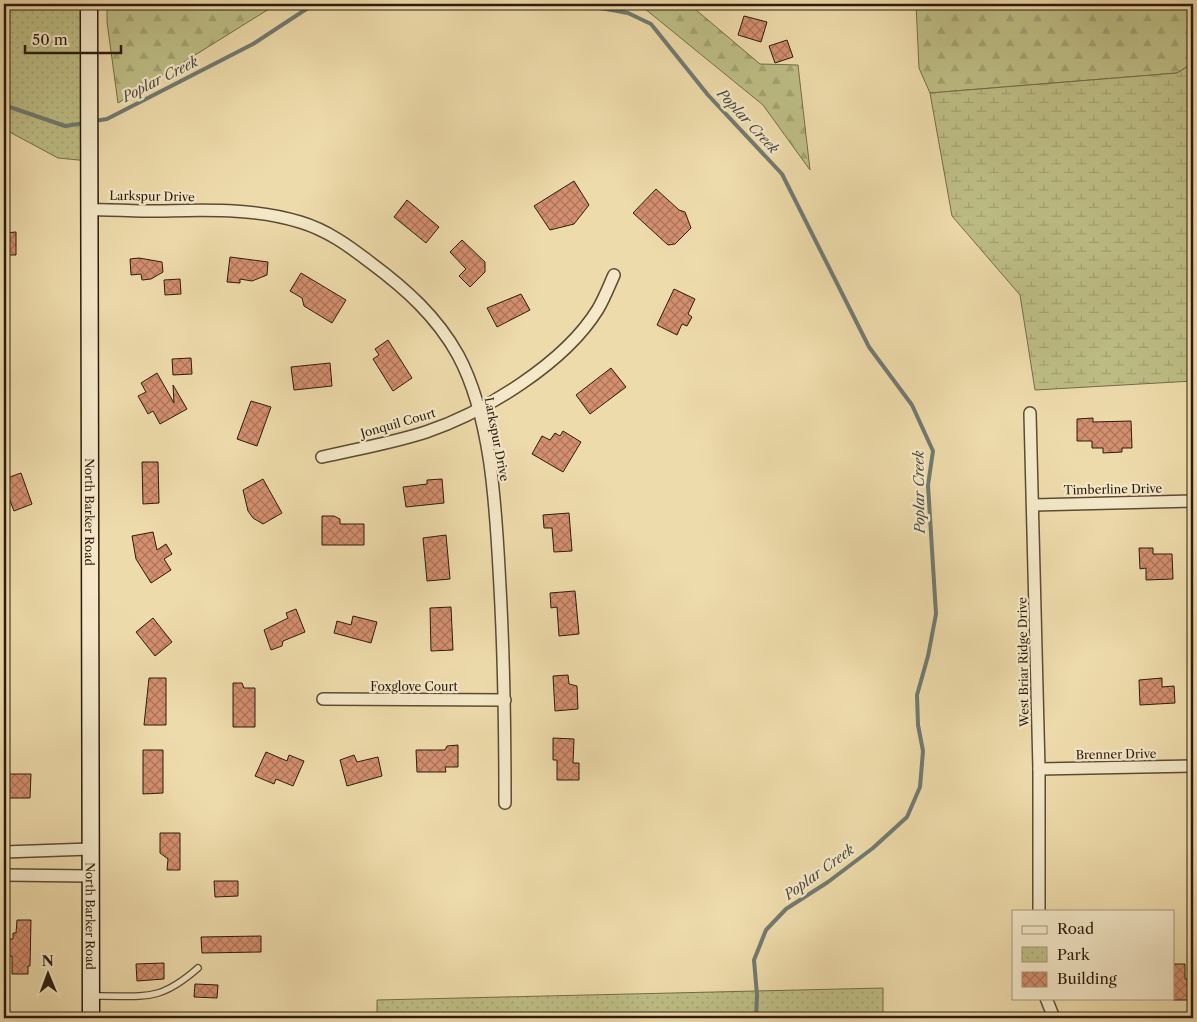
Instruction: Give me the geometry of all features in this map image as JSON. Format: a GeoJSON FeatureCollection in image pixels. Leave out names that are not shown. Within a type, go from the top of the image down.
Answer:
{"type":"FeatureCollection","features":[{"type":"Feature","properties":{"kind":"main road","name":"North Barker Road"},"geometry":{"type":"LineString","coordinates":[[89,4],[91,670],[89,876],[91,1018]]}},
{"type":"Feature","properties":{"kind":"street","name":"Larkspur Drive"},"geometry":{"type":"LineString","coordinates":[[90,210],[246,211],[301,222],[337,238],[386,274],[429,314],[459,358],[478,408],[493,490],[503,619],[505,803]]}},
{"type":"Feature","properties":{"kind":"street","name":"Jonquil Court"},"geometry":{"type":"LineString","coordinates":[[322,457],[426,432],[478,408],[517,386],[552,361],[580,333],[598,309],[614,275]]}},
{"type":"Feature","properties":{"kind":"street","name":"West Briar Ridge Drive"},"geometry":{"type":"LineString","coordinates":[[1030,413],[1039,769],[1039,910]]}},
{"type":"Feature","properties":{"kind":"street","name":"Timberline Drive"},"geometry":{"type":"LineString","coordinates":[[1033,505],[1193,501]]}},
{"type":"Feature","properties":{"kind":"street","name":"Foxglove Court"},"geometry":{"type":"LineString","coordinates":[[323,699],[505,700]]}},
{"type":"Feature","properties":{"kind":"street","name":"Brenner Drive"},"geometry":{"type":"LineString","coordinates":[[1039,769],[1193,766]]}},
{"type":"Feature","properties":{"kind":"street"},"geometry":{"type":"LineString","coordinates":[[4,852],[90,849]]}},
{"type":"Feature","properties":{"kind":"street"},"geometry":{"type":"LineString","coordinates":[[4,875],[89,876]]}},
{"type":"Feature","properties":{"kind":"street"},"geometry":{"type":"LineString","coordinates":[[1047,1000],[1054,1018]]}},
{"type":"Feature","properties":{"kind":"lane"},"geometry":{"type":"LineString","coordinates":[[90,996],[137,998],[165,992],[198,968]]}},
{"type":"Feature","properties":{"kind":"green space"},"geometry":{"type":"Polygon","coordinates":[[[4,4],[89,4],[89,161],[58,158],[4,129],[4,4]]]}},
{"type":"Feature","properties":{"kind":"green space"},"geometry":{"type":"Polygon","coordinates":[[[107,4],[277,4],[118,103],[107,22],[107,4]]]}},
{"type":"Feature","properties":{"kind":"green space"},"geometry":{"type":"Polygon","coordinates":[[[639,4],[689,4],[760,64],[798,65],[810,170],[763,105],[639,4]]]}},
{"type":"Feature","properties":{"kind":"green space"},"geometry":{"type":"Polygon","coordinates":[[[916,4],[1193,4],[1193,63],[1177,73],[930,93],[919,68],[916,4]]]}},
{"type":"Feature","properties":{"kind":"green space"},"geometry":{"type":"Polygon","coordinates":[[[1193,63],[1193,381],[1035,390],[1020,295],[952,216],[930,93],[1177,73],[1193,63]]]}},
{"type":"Feature","properties":{"kind":"green space"},"geometry":{"type":"Polygon","coordinates":[[[883,988],[883,1018],[377,1018],[377,1000],[883,988]]]}},
{"type":"Feature","properties":{"kind":"building"},"geometry":{"type":"Polygon","coordinates":[[[744,16],[767,22],[761,42],[738,35],[744,16]]]}},
{"type":"Feature","properties":{"kind":"building"},"geometry":{"type":"Polygon","coordinates":[[[787,40],[793,57],[775,63],[769,46],[787,40]]]}},
{"type":"Feature","properties":{"kind":"building"},"geometry":{"type":"Polygon","coordinates":[[[574,181],[589,205],[574,224],[550,230],[534,206],[574,181]]]}},
{"type":"Feature","properties":{"kind":"building"},"geometry":{"type":"Polygon","coordinates":[[[656,189],[679,210],[685,212],[691,228],[675,244],[668,245],[633,213],[656,189]]]}},
{"type":"Feature","properties":{"kind":"building"},"geometry":{"type":"Polygon","coordinates":[[[407,200],[439,227],[426,243],[394,217],[407,200]]]}},
{"type":"Feature","properties":{"kind":"building"},"geometry":{"type":"Polygon","coordinates":[[[16,232],[16,255],[4,255],[4,233],[16,232]]]}},
{"type":"Feature","properties":{"kind":"building"},"geometry":{"type":"Polygon","coordinates":[[[462,240],[485,262],[485,272],[470,287],[459,276],[466,269],[450,252],[462,240]]]}},
{"type":"Feature","properties":{"kind":"building"},"geometry":{"type":"Polygon","coordinates":[[[230,257],[268,262],[267,275],[252,281],[240,279],[240,283],[227,282],[230,257]]]}},
{"type":"Feature","properties":{"kind":"building"},"geometry":{"type":"Polygon","coordinates":[[[139,258],[162,262],[163,272],[151,279],[142,280],[141,274],[131,275],[130,259],[139,258]]]}},
{"type":"Feature","properties":{"kind":"building"},"geometry":{"type":"Polygon","coordinates":[[[301,273],[346,300],[332,323],[304,306],[302,298],[290,291],[301,273]]]}},
{"type":"Feature","properties":{"kind":"building"},"geometry":{"type":"Polygon","coordinates":[[[180,279],[181,294],[165,295],[164,280],[180,279]]]}},
{"type":"Feature","properties":{"kind":"building"},"geometry":{"type":"Polygon","coordinates":[[[674,289],[695,299],[688,314],[692,317],[687,326],[682,324],[677,335],[657,325],[674,289]]]}},
{"type":"Feature","properties":{"kind":"building"},"geometry":{"type":"Polygon","coordinates":[[[521,294],[530,310],[497,327],[487,308],[521,294]]]}},
{"type":"Feature","properties":{"kind":"building"},"geometry":{"type":"Polygon","coordinates":[[[388,340],[412,378],[393,391],[373,359],[379,355],[375,349],[388,340]]]}},
{"type":"Feature","properties":{"kind":"building"},"geometry":{"type":"Polygon","coordinates":[[[191,358],[192,374],[173,375],[172,359],[191,358]]]}},
{"type":"Feature","properties":{"kind":"building"},"geometry":{"type":"Polygon","coordinates":[[[330,363],[332,386],[294,390],[291,367],[330,363]]]}},
{"type":"Feature","properties":{"kind":"building"},"geometry":{"type":"Polygon","coordinates":[[[611,368],[626,387],[590,414],[576,395],[611,368]]]}},
{"type":"Feature","properties":{"kind":"building"},"geometry":{"type":"Polygon","coordinates":[[[157,373],[174,403],[173,385],[187,409],[160,424],[153,411],[148,414],[138,396],[146,392],[141,383],[157,373]]]}},
{"type":"Feature","properties":{"kind":"building"},"geometry":{"type":"Polygon","coordinates":[[[251,401],[271,407],[257,446],[237,439],[251,401]]]}},
{"type":"Feature","properties":{"kind":"building"},"geometry":{"type":"Polygon","coordinates":[[[1093,418],[1093,422],[1131,421],[1132,448],[1122,448],[1122,452],[1103,453],[1103,448],[1092,448],[1092,441],[1077,441],[1077,419],[1093,418]]]}},
{"type":"Feature","properties":{"kind":"building"},"geometry":{"type":"Polygon","coordinates":[[[563,431],[581,442],[563,472],[532,454],[542,436],[550,440],[555,433],[560,436],[563,431]]]}},
{"type":"Feature","properties":{"kind":"building"},"geometry":{"type":"Polygon","coordinates":[[[142,462],[158,462],[159,503],[143,504],[142,462]]]}},
{"type":"Feature","properties":{"kind":"building"},"geometry":{"type":"Polygon","coordinates":[[[21,473],[32,504],[14,511],[7,493],[4,495],[4,479],[21,473]]]}},
{"type":"Feature","properties":{"kind":"building"},"geometry":{"type":"Polygon","coordinates":[[[263,479],[282,513],[263,524],[253,518],[248,511],[243,490],[263,479]]]}},
{"type":"Feature","properties":{"kind":"building"},"geometry":{"type":"Polygon","coordinates":[[[442,479],[444,503],[406,507],[403,487],[427,484],[427,480],[442,479]]]}},
{"type":"Feature","properties":{"kind":"building"},"geometry":{"type":"Polygon","coordinates":[[[569,513],[572,551],[554,552],[552,528],[544,528],[543,515],[569,513]]]}},
{"type":"Feature","properties":{"kind":"building"},"geometry":{"type":"Polygon","coordinates":[[[322,516],[334,516],[340,519],[340,524],[364,524],[364,545],[322,545],[322,516]]]}},
{"type":"Feature","properties":{"kind":"building"},"geometry":{"type":"Polygon","coordinates":[[[153,532],[157,550],[166,544],[172,554],[164,559],[171,570],[151,583],[136,559],[132,536],[153,532]]]}},
{"type":"Feature","properties":{"kind":"building"},"geometry":{"type":"Polygon","coordinates":[[[446,535],[450,579],[427,581],[423,538],[446,535]]]}},
{"type":"Feature","properties":{"kind":"building"},"geometry":{"type":"Polygon","coordinates":[[[1139,548],[1153,548],[1153,554],[1172,554],[1173,579],[1146,580],[1146,568],[1140,569],[1139,548]]]}},
{"type":"Feature","properties":{"kind":"building"},"geometry":{"type":"Polygon","coordinates":[[[575,591],[579,634],[559,636],[557,607],[551,608],[550,593],[575,591]]]}},
{"type":"Feature","properties":{"kind":"building"},"geometry":{"type":"Polygon","coordinates":[[[451,607],[453,650],[431,651],[430,608],[451,607]]]}},
{"type":"Feature","properties":{"kind":"building"},"geometry":{"type":"Polygon","coordinates":[[[296,609],[305,632],[283,641],[282,646],[271,650],[264,630],[288,618],[286,613],[296,609]]]}},
{"type":"Feature","properties":{"kind":"building"},"geometry":{"type":"Polygon","coordinates":[[[353,616],[377,622],[371,643],[334,633],[337,621],[351,625],[353,616]]]}},
{"type":"Feature","properties":{"kind":"building"},"geometry":{"type":"Polygon","coordinates":[[[153,618],[172,642],[155,656],[136,632],[153,618]]]}},
{"type":"Feature","properties":{"kind":"building"},"geometry":{"type":"Polygon","coordinates":[[[568,675],[569,684],[577,686],[578,709],[555,711],[553,676],[568,675]]]}},
{"type":"Feature","properties":{"kind":"building"},"geometry":{"type":"Polygon","coordinates":[[[149,678],[166,678],[166,725],[144,725],[149,678]]]}},
{"type":"Feature","properties":{"kind":"building"},"geometry":{"type":"Polygon","coordinates":[[[1162,678],[1162,687],[1174,686],[1175,703],[1140,705],[1139,680],[1162,678]]]}},
{"type":"Feature","properties":{"kind":"building"},"geometry":{"type":"Polygon","coordinates":[[[233,683],[242,683],[244,688],[255,688],[255,727],[233,727],[233,683]]]}},
{"type":"Feature","properties":{"kind":"building"},"geometry":{"type":"Polygon","coordinates":[[[553,738],[574,739],[573,763],[579,763],[579,780],[557,780],[557,760],[553,760],[553,738]]]}},
{"type":"Feature","properties":{"kind":"building"},"geometry":{"type":"Polygon","coordinates":[[[458,745],[458,767],[445,767],[446,772],[417,772],[416,750],[445,750],[447,746],[458,745]]]}},
{"type":"Feature","properties":{"kind":"building"},"geometry":{"type":"Polygon","coordinates":[[[143,750],[163,750],[163,793],[143,794],[143,750]]]}},
{"type":"Feature","properties":{"kind":"building"},"geometry":{"type":"Polygon","coordinates":[[[266,752],[287,761],[289,755],[304,761],[293,786],[276,779],[274,784],[255,776],[266,752]]]}},
{"type":"Feature","properties":{"kind":"building"},"geometry":{"type":"Polygon","coordinates":[[[354,755],[357,762],[378,757],[382,776],[347,786],[340,760],[354,755]]]}},
{"type":"Feature","properties":{"kind":"building"},"geometry":{"type":"Polygon","coordinates":[[[4,774],[31,774],[30,798],[4,798],[4,774]]]}},
{"type":"Feature","properties":{"kind":"building"},"geometry":{"type":"Polygon","coordinates":[[[160,833],[180,833],[180,870],[167,870],[168,859],[160,853],[160,833]]]}},
{"type":"Feature","properties":{"kind":"building"},"geometry":{"type":"Polygon","coordinates":[[[214,881],[238,881],[238,896],[215,897],[214,881]]]}},
{"type":"Feature","properties":{"kind":"building"},"geometry":{"type":"Polygon","coordinates":[[[17,920],[31,920],[30,966],[28,966],[28,974],[12,974],[12,956],[4,956],[4,939],[13,939],[13,933],[16,933],[17,920]]]}},
{"type":"Feature","properties":{"kind":"building"},"geometry":{"type":"Polygon","coordinates":[[[261,936],[261,952],[202,953],[201,937],[261,936]]]}},
{"type":"Feature","properties":{"kind":"building"},"geometry":{"type":"Polygon","coordinates":[[[164,963],[164,979],[137,981],[136,964],[164,963]]]}},
{"type":"Feature","properties":{"kind":"building"},"geometry":{"type":"Polygon","coordinates":[[[1174,964],[1185,964],[1185,979],[1189,979],[1190,1000],[1174,1000],[1174,964]]]}},
{"type":"Feature","properties":{"kind":"building"},"geometry":{"type":"Polygon","coordinates":[[[195,984],[218,985],[217,998],[194,997],[195,984]]]}},
{"type":"Feature","properties":{"kind":"waterway","name":"Poplar Creek"},"geometry":{"type":"LineString","coordinates":[[94,121],[107,119],[253,44],[314,4]]}},
{"type":"Feature","properties":{"kind":"waterway","name":"Poplar Creek"},"geometry":{"type":"LineString","coordinates":[[578,4],[628,13],[651,24],[708,95],[782,174],[869,347],[912,405],[933,451],[928,485],[936,614],[928,656],[917,695],[918,725],[923,751],[920,787],[907,817],[873,848],[828,882],[786,909],[766,930],[754,960],[757,995],[756,1018]]}},
{"type":"Feature","properties":{"kind":"waterway","name":"Poplar Creek"},"geometry":{"type":"LineString","coordinates":[[4,105],[65,126],[85,123]]}}]}
